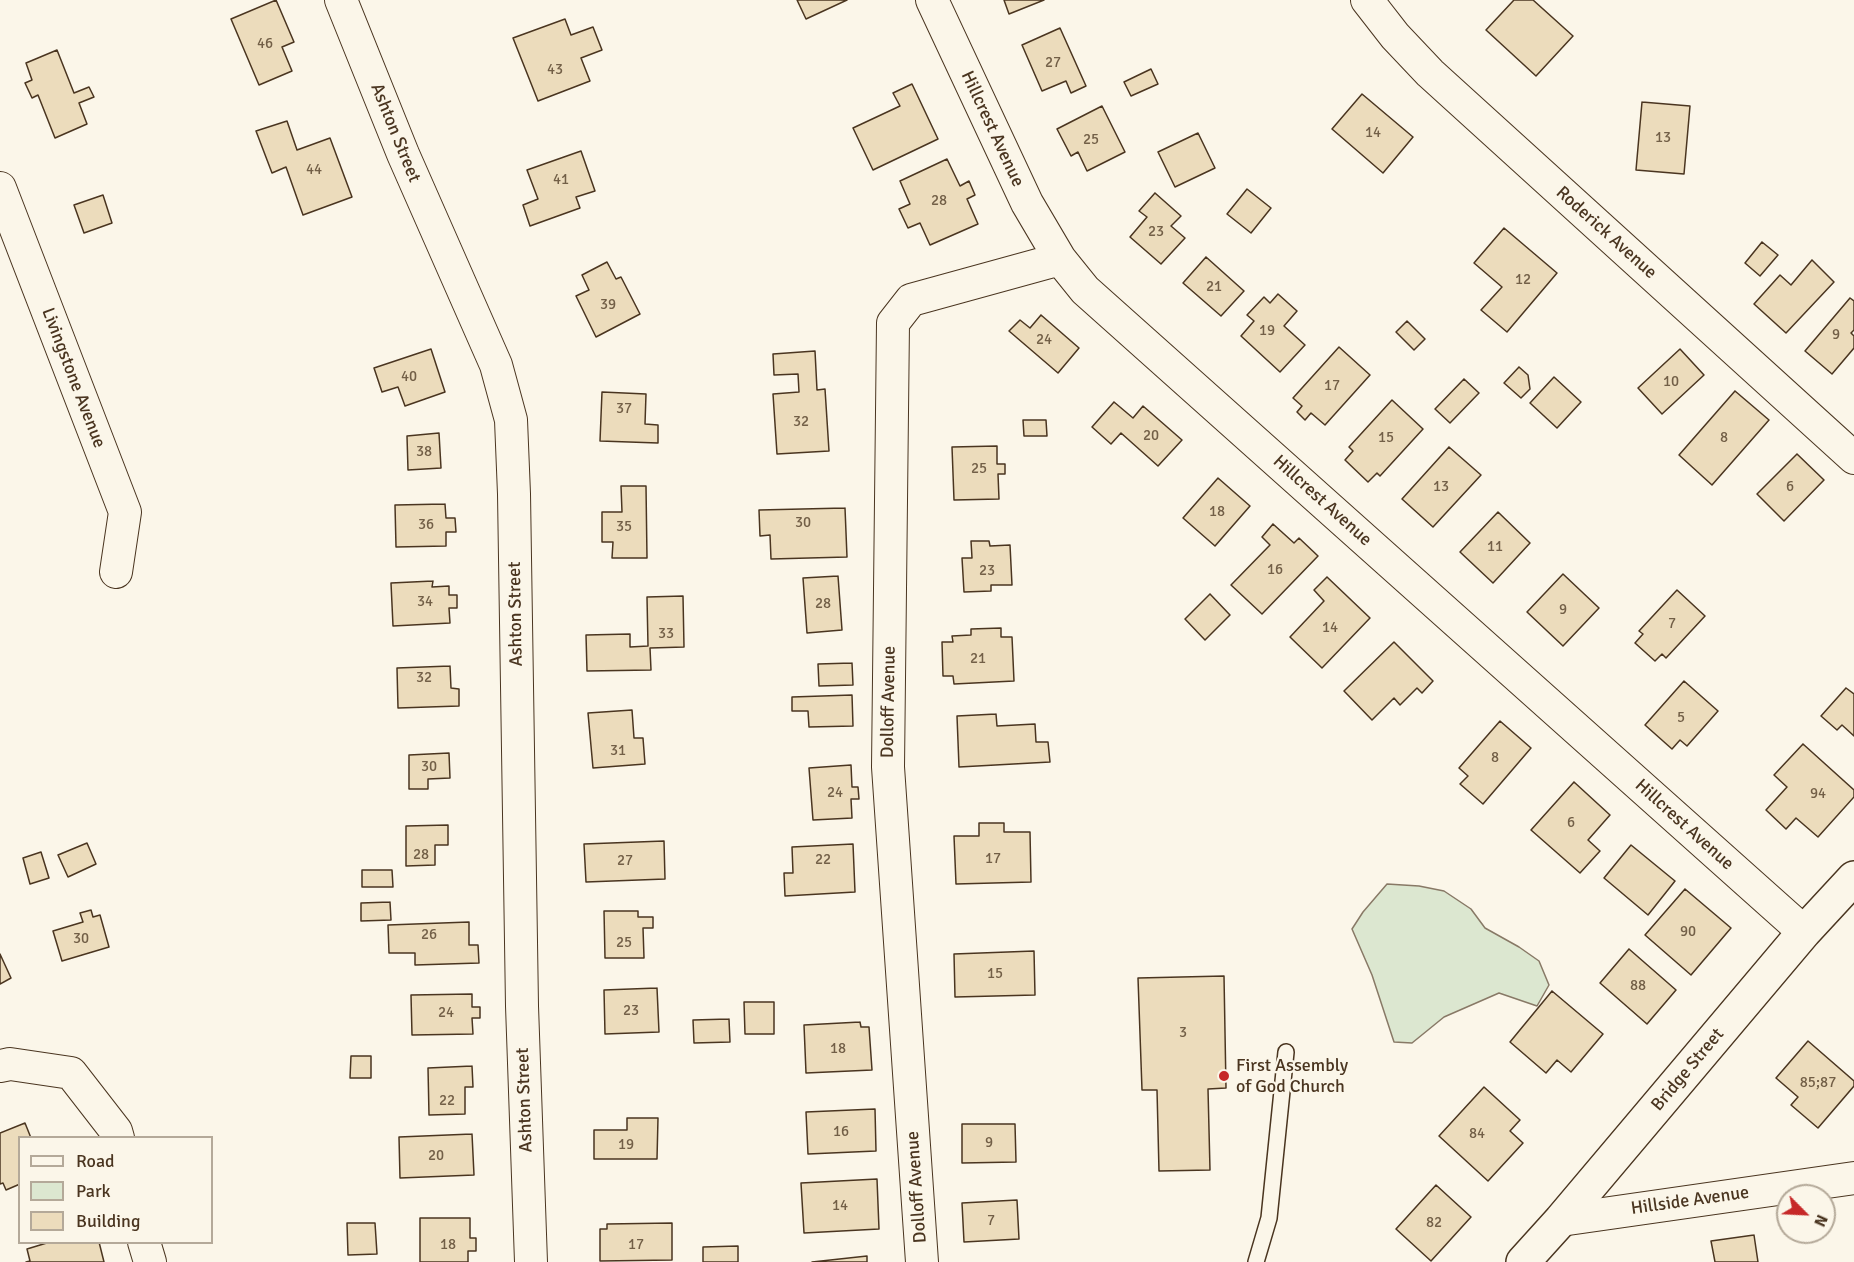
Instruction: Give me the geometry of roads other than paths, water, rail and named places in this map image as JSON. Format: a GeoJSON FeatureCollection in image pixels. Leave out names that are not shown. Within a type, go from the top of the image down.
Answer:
{"type":"FeatureCollection","features":[{"type":"Feature","properties":{"kind":"main road","name":"Bridge Street"},"geometry":{"type":"LineString","coordinates":[[1523,1262],[1804,932],[1854,878]]}},
{"type":"Feature","properties":{"kind":"street","name":"Ashton Street"},"geometry":{"type":"LineString","coordinates":[[341,0],[403,154],[496,365],[511,420],[522,1006],[531,1262]]}},
{"type":"Feature","properties":{"kind":"street","name":"Hillcrest Avenue"},"geometry":{"type":"LineString","coordinates":[[932,0],[1027,203],[1060,259],[1084,290],[1804,932]]}},
{"type":"Feature","properties":{"kind":"street","name":"Roderick Avenue"},"geometry":{"type":"LineString","coordinates":[[1367,0],[1395,36],[1430,73],[1854,458]]}},
{"type":"Feature","properties":{"kind":"street","name":"Livingstone Avenue"},"geometry":{"type":"LineString","coordinates":[[0,188],[125,512],[116,572]]}},
{"type":"Feature","properties":{"kind":"street","name":"Dolloff Avenue"},"geometry":{"type":"LineString","coordinates":[[922,1262],[888,767],[893,323],[911,300],[1060,259]]}},
{"type":"Feature","properties":{"kind":"street"},"geometry":{"type":"LineString","coordinates":[[0,1066],[10,1064],[71,1073],[118,1136]]}},
{"type":"Feature","properties":{"kind":"street","name":"Hillside Avenue"},"geometry":{"type":"LineString","coordinates":[[1561,1220],[1854,1178]]}},
{"type":"Feature","properties":{"kind":"street"},"geometry":{"type":"LineString","coordinates":[[145,1244],[150,1262]]}},
{"type":"Feature","properties":{"kind":"lane"},"geometry":{"type":"LineString","coordinates":[[1256,1262],[1269,1218],[1286,1052]]}},
{"type":"Feature","properties":{"kind":"place","name":"First Assembly of God Church"},"geometry":{"type":"Point","coordinates":[1224,1076]}}]}
